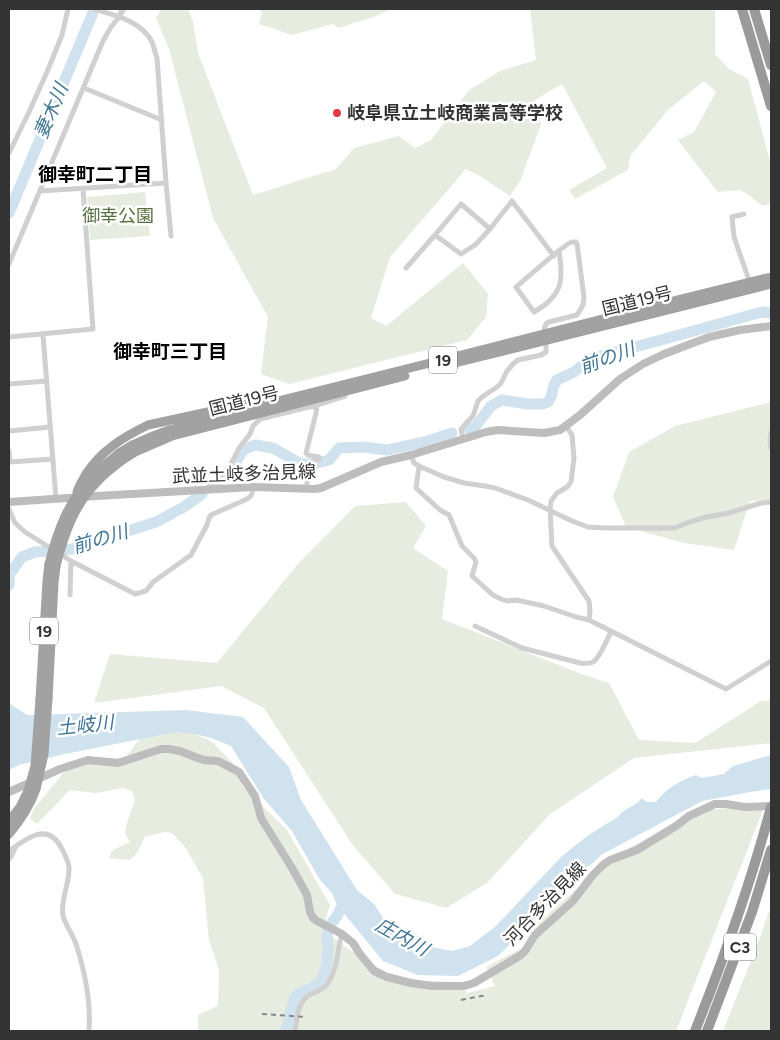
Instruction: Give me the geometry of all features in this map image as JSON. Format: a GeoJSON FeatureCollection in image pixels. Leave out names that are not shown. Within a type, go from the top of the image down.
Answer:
{"type":"FeatureCollection","features":[{"type":"Feature","properties":{"kind":"highway"},"geometry":{"type":"LineString","coordinates":[[742,9],[771,106]]}},
{"type":"Feature","properties":{"kind":"highway"},"geometry":{"type":"LineString","coordinates":[[754,9],[771,65]]}},
{"type":"Feature","properties":{"kind":"highway","name":"国道19号"},"geometry":{"type":"LineString","coordinates":[[122,456],[172,436],[430,369],[681,299],[771,277]]}},
{"type":"Feature","properties":{"kind":"highway","name":"国道19号"},"geometry":{"type":"LineString","coordinates":[[9,821],[32,790],[40,773],[44,754],[44,699],[54,583],[53,565],[69,525],[82,500],[98,480],[140,441],[169,430],[286,398],[771,284]]}},
{"type":"Feature","properties":{"kind":"highway"},"geometry":{"type":"LineString","coordinates":[[77,497],[77,490],[92,464],[117,442],[148,425],[258,400],[286,398]]}},
{"type":"Feature","properties":{"kind":"highway","name":"国道19号"},"geometry":{"type":"LineString","coordinates":[[9,834],[31,802],[32,790]]}},
{"type":"Feature","properties":{"kind":"highway","name":"C3"},"geometry":{"type":"LineString","coordinates":[[695,1031],[725,952],[756,861],[771,806]]}},
{"type":"Feature","properties":{"kind":"highway","name":"C3"},"geometry":{"type":"LineString","coordinates":[[707,1031],[746,929],[770,855]]}},
{"type":"Feature","properties":{"kind":"main road","name":"武並土岐多治見線"},"geometry":{"type":"LineString","coordinates":[[9,502],[254,487],[321,488],[370,465],[411,455],[486,432],[498,430],[544,433],[560,430],[580,415],[620,379],[643,364],[709,337],[771,326]]}},
{"type":"Feature","properties":{"kind":"main road","name":"河合多治見線"},"geometry":{"type":"LineString","coordinates":[[9,792],[60,769],[88,760],[118,763],[161,749],[180,750],[195,758],[218,761],[239,772],[255,796],[261,818],[307,895],[313,918],[353,942],[374,971],[386,977],[432,986],[470,985],[525,951],[535,935],[573,901],[592,876],[610,860],[637,850],[689,816],[715,804],[745,807],[771,806]]}},
{"type":"Feature","properties":{"kind":"street"},"geometry":{"type":"LineString","coordinates":[[9,153],[53,57],[62,35],[68,9]]}},
{"type":"Feature","properties":{"kind":"street"},"geometry":{"type":"LineString","coordinates":[[94,9],[136,25],[144,31],[152,42],[157,58],[171,236]]}},
{"type":"Feature","properties":{"kind":"street"},"geometry":{"type":"LineString","coordinates":[[9,264],[103,41],[116,16],[123,9]]}},
{"type":"Feature","properties":{"kind":"street"},"geometry":{"type":"LineString","coordinates":[[84,88],[162,120]]}},
{"type":"Feature","properties":{"kind":"street"},"geometry":{"type":"LineString","coordinates":[[40,191],[166,183]]}},
{"type":"Feature","properties":{"kind":"street"},"geometry":{"type":"LineString","coordinates":[[9,337],[93,330],[83,189]]}},
{"type":"Feature","properties":{"kind":"street"},"geometry":{"type":"LineString","coordinates":[[435,235],[461,254],[475,244],[490,229],[512,201],[554,256]]}},
{"type":"Feature","properties":{"kind":"street"},"geometry":{"type":"LineString","coordinates":[[406,268],[461,204],[490,229]]}},
{"type":"Feature","properties":{"kind":"street"},"geometry":{"type":"LineString","coordinates":[[744,214],[732,217],[734,237],[750,283]]}},
{"type":"Feature","properties":{"kind":"street"},"geometry":{"type":"LineString","coordinates":[[464,439],[462,429],[473,416],[478,401],[501,383],[507,372],[518,360],[546,352],[544,329],[546,323],[577,315],[583,305],[584,297],[576,242],[570,243],[516,287],[534,312],[545,306],[555,295],[561,279],[559,252]]}},
{"type":"Feature","properties":{"kind":"street"},"geometry":{"type":"LineString","coordinates":[[43,335],[56,499]]}},
{"type":"Feature","properties":{"kind":"street"},"geometry":{"type":"LineString","coordinates":[[9,384],[47,381]]}},
{"type":"Feature","properties":{"kind":"street"},"geometry":{"type":"LineString","coordinates":[[206,490],[230,466],[253,426],[260,419],[345,396],[344,392]]}},
{"type":"Feature","properties":{"kind":"street"},"geometry":{"type":"LineString","coordinates":[[306,489],[310,464],[319,459],[319,457],[306,453],[317,405]]}},
{"type":"Feature","properties":{"kind":"street"},"geometry":{"type":"LineString","coordinates":[[566,426],[572,435],[574,452],[571,482],[550,501],[552,546],[589,602],[589,620]]}},
{"type":"Feature","properties":{"kind":"street"},"geometry":{"type":"LineString","coordinates":[[9,431],[50,427]]}},
{"type":"Feature","properties":{"kind":"street"},"geometry":{"type":"LineString","coordinates":[[771,433],[771,448]]}},
{"type":"Feature","properties":{"kind":"street"},"geometry":{"type":"LineString","coordinates":[[9,451],[10,462],[53,459]]}},
{"type":"Feature","properties":{"kind":"street"},"geometry":{"type":"LineString","coordinates":[[411,455],[414,463],[444,477],[464,483],[495,488],[588,526],[604,528],[678,527],[707,517],[729,513],[760,503],[771,502]]}},
{"type":"Feature","properties":{"kind":"street"},"geometry":{"type":"LineString","coordinates":[[419,466],[416,488],[440,510],[449,515],[462,546],[476,562],[472,576],[493,595],[507,601],[516,600],[544,606],[589,620],[726,689],[771,662]]}},
{"type":"Feature","properties":{"kind":"street"},"geometry":{"type":"LineString","coordinates":[[9,508],[19,528],[71,561],[135,594],[146,591],[153,582],[191,555],[211,515],[247,499],[251,496],[254,487]]}},
{"type":"Feature","properties":{"kind":"street"},"geometry":{"type":"LineString","coordinates":[[70,595],[71,561]]}},
{"type":"Feature","properties":{"kind":"street"},"geometry":{"type":"LineString","coordinates":[[475,626],[522,648],[589,664],[597,658],[611,632]]}},
{"type":"Feature","properties":{"kind":"street"},"geometry":{"type":"LineString","coordinates":[[9,851],[38,834],[46,833],[55,839],[68,860],[69,868],[63,916],[76,943],[88,994],[89,1031]]}},
{"type":"Feature","properties":{"kind":"street"},"geometry":{"type":"LineString","coordinates":[[9,859],[16,846]]}},
{"type":"Feature","properties":{"kind":"street"},"geometry":{"type":"LineString","coordinates":[[295,1031],[302,1002],[309,995],[321,990],[328,984],[332,976],[336,964],[340,933]]}},
{"type":"Feature","properties":{"kind":"green space"},"geometry":{"type":"Polygon","coordinates":[[[161,9],[188,9],[193,22],[198,53],[253,195],[336,169],[354,148],[399,136],[415,148],[431,140],[469,90],[500,71],[536,60],[530,9],[715,9],[715,54],[729,69],[748,79],[771,165],[771,203],[763,206],[740,190],[718,192],[678,140],[694,132],[716,92],[704,81],[669,109],[630,156],[628,170],[575,199],[569,190],[607,168],[562,84],[535,100],[541,124],[521,179],[510,196],[466,169],[390,257],[371,318],[386,326],[463,263],[488,294],[486,317],[467,340],[289,384],[261,374],[268,317],[213,218],[169,49],[156,18],[161,9]]]}},
{"type":"Feature","properties":{"kind":"green space"},"geometry":{"type":"Polygon","coordinates":[[[258,9],[391,9],[374,17],[338,28],[333,24],[292,35],[259,24],[262,12],[258,9]]]}},
{"type":"Feature","properties":{"kind":"green space","name":"御幸公園"},"geometry":{"type":"Polygon","coordinates":[[[145,192],[150,236],[90,240],[87,197],[145,192]]]}},
{"type":"Feature","properties":{"kind":"green space"},"geometry":{"type":"Polygon","coordinates":[[[771,402],[771,500],[750,501],[734,550],[684,543],[626,527],[613,497],[629,452],[675,426],[771,402]]]}},
{"type":"Feature","properties":{"kind":"green space"},"geometry":{"type":"Polygon","coordinates":[[[406,502],[426,526],[413,548],[448,571],[442,619],[609,683],[639,740],[695,743],[761,701],[771,700],[771,743],[634,758],[549,815],[487,883],[446,908],[395,894],[352,844],[264,708],[221,686],[94,703],[110,654],[217,663],[298,564],[355,506],[406,502]]]}},
{"type":"Feature","properties":{"kind":"green space"},"geometry":{"type":"Polygon","coordinates":[[[167,727],[194,734],[211,741],[238,768],[242,786],[287,830],[330,905],[323,928],[341,944],[398,980],[458,982],[467,993],[495,986],[486,967],[524,947],[537,924],[611,858],[697,811],[765,805],[676,1031],[198,1031],[198,1015],[218,1006],[219,970],[209,940],[203,878],[185,847],[172,833],[164,832],[145,837],[137,853],[130,860],[109,858],[113,850],[130,842],[125,834],[135,800],[132,791],[123,788],[96,793],[70,790],[37,824],[30,819],[33,810],[68,767],[93,757],[124,759],[148,728],[167,727]]]}},
{"type":"Feature","properties":{"kind":"green space"},"geometry":{"type":"Polygon","coordinates":[[[771,906],[771,1031],[723,1031],[758,943],[771,906]]]}},
{"type":"Feature","properties":{"kind":"water"},"geometry":{"type":"Polygon","coordinates":[[[9,703],[27,715],[186,710],[243,717],[289,767],[301,800],[357,890],[374,904],[385,921],[398,930],[408,930],[424,939],[431,947],[452,951],[470,946],[496,926],[562,856],[642,798],[646,802],[656,802],[669,789],[690,777],[696,775],[702,778],[724,774],[733,766],[771,755],[771,789],[702,801],[601,855],[592,864],[583,869],[498,956],[458,976],[418,975],[383,961],[337,905],[332,893],[320,880],[292,831],[264,799],[231,746],[211,738],[176,732],[65,754],[19,765],[9,770],[9,703]]]}},
{"type":"Feature","properties":{"kind":"waterway","name":"妻木川"},"geometry":{"type":"LineString","coordinates":[[9,213],[94,9]]}},
{"type":"Feature","properties":{"kind":"waterway","name":"前の川"},"geometry":{"type":"LineString","coordinates":[[469,429],[475,427],[491,406],[502,400],[528,404],[548,402],[557,380],[574,372],[589,360],[762,312],[771,313]]}},
{"type":"Feature","properties":{"kind":"waterway","name":"前の川"},"geometry":{"type":"LineString","coordinates":[[215,484],[232,469],[243,450],[255,445],[273,448],[301,464],[312,464],[329,460],[339,448],[363,447],[387,450],[428,441],[452,433]]}},
{"type":"Feature","properties":{"kind":"waterway","name":"前の川"},"geometry":{"type":"LineString","coordinates":[[9,585],[9,575],[22,557],[35,552],[72,549],[156,522],[184,507],[202,494]]}},
{"type":"Feature","properties":{"kind":"waterway"},"geometry":{"type":"LineString","coordinates":[[285,1031],[294,999],[298,994],[322,981],[327,963],[327,935],[330,925],[342,906],[351,902]]}},
{"type":"Feature","properties":{"kind":"railway"},"geometry":{"type":"LineString","coordinates":[[461,1000],[487,995]]}},
{"type":"Feature","properties":{"kind":"railway"},"geometry":{"type":"LineString","coordinates":[[262,1014],[306,1017]]}},
{"type":"Feature","properties":{"kind":"place","name":"岐阜県立土岐商業高等学校"},"geometry":{"type":"Point","coordinates":[337,113]}},
{"type":"Feature","properties":{"kind":"district","name":"御幸町二丁目"},"geometry":{"type":"Point","coordinates":[95,174]}},
{"type":"Feature","properties":{"kind":"district","name":"御幸町三丁目"},"geometry":{"type":"Point","coordinates":[170,351]}},
{"type":"Feature","properties":{"kind":"water label","name":"土岐川"},"geometry":{"type":"Point","coordinates":[85,725]}},
{"type":"Feature","properties":{"kind":"water label","name":"庄内川"},"geometry":{"type":"Point","coordinates":[402,937]}}]}
